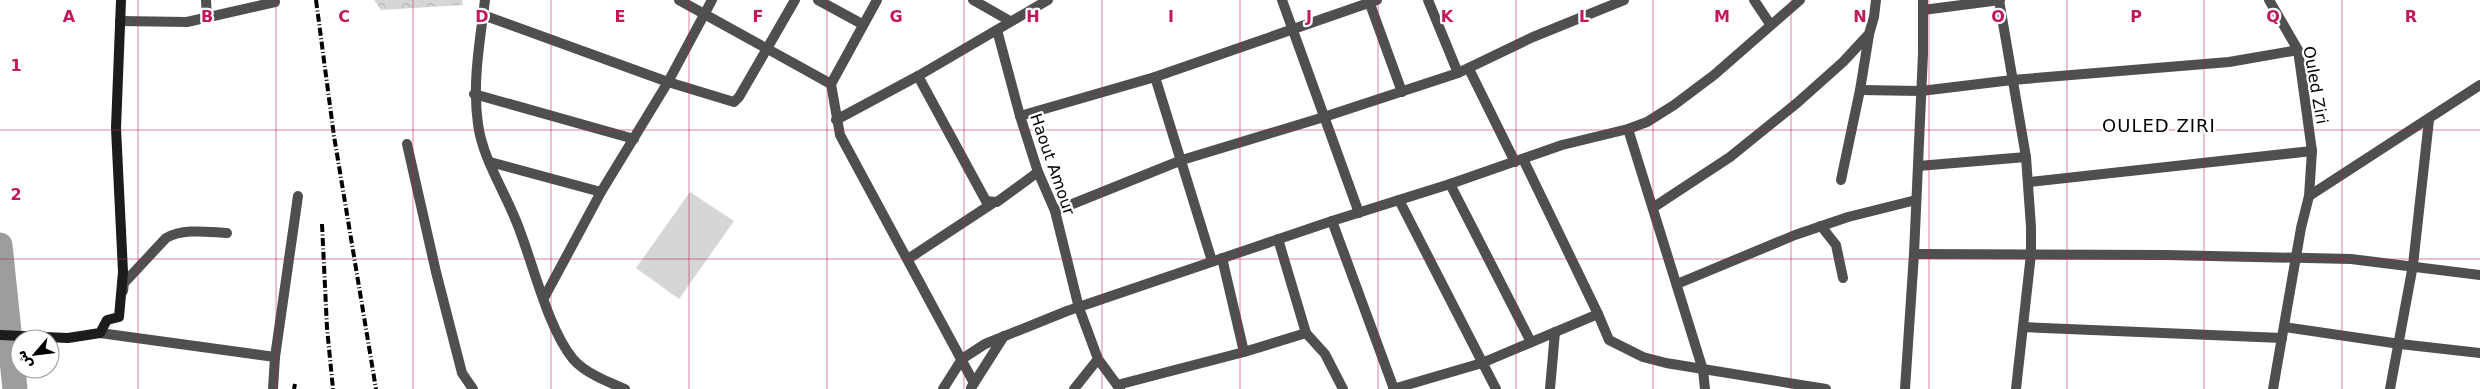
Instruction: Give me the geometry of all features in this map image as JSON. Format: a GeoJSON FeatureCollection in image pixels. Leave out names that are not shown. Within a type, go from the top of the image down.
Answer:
{"type":"FeatureCollection","features":[{"type":"Feature","properties":{"kind":"main road"},"geometry":{"type":"LineString","coordinates":[[0,335],[68,338],[100,334],[107,320],[119,317],[123,272],[116,128],[121,0]]}},
{"type":"Feature","properties":{"kind":"street"},"geometry":{"type":"LineString","coordinates":[[206,0],[207,19]]}},
{"type":"Feature","properties":{"kind":"street"},"geometry":{"type":"LineString","coordinates":[[485,0],[474,94],[478,127],[490,162],[515,217],[544,298],[563,343],[575,361],[625,389]]}},
{"type":"Feature","properties":{"kind":"street"},"geometry":{"type":"LineString","coordinates":[[679,0],[703,15],[831,84]]}},
{"type":"Feature","properties":{"kind":"street"},"geometry":{"type":"LineString","coordinates":[[544,298],[601,192],[668,82],[712,0]]}},
{"type":"Feature","properties":{"kind":"street"},"geometry":{"type":"LineString","coordinates":[[484,15],[668,82],[734,102],[739,97],[795,0]]}},
{"type":"Feature","properties":{"kind":"street"},"geometry":{"type":"LineString","coordinates":[[818,0],[862,24]]}},
{"type":"Feature","properties":{"kind":"street"},"geometry":{"type":"LineString","coordinates":[[877,0],[862,24],[831,84],[836,120],[840,135],[962,359],[972,386]]}},
{"type":"Feature","properties":{"kind":"street"},"geometry":{"type":"LineString","coordinates":[[973,0],[1010,21]]}},
{"type":"Feature","properties":{"kind":"street"},"geometry":{"type":"LineString","coordinates":[[836,120],[918,76],[1048,0]]}},
{"type":"Feature","properties":{"kind":"street"},"geometry":{"type":"LineString","coordinates":[[1282,0],[1359,213]]}},
{"type":"Feature","properties":{"kind":"street"},"geometry":{"type":"LineString","coordinates":[[1428,0],[1458,73]]}},
{"type":"Feature","properties":{"kind":"street"},"geometry":{"type":"LineString","coordinates":[[1055,211],[1182,160],[1324,117],[1469,69],[1533,37],[1624,0]]}},
{"type":"Feature","properties":{"kind":"street"},"geometry":{"type":"LineString","coordinates":[[1754,0],[1770,24]]}},
{"type":"Feature","properties":{"kind":"street"},"geometry":{"type":"LineString","coordinates":[[943,389],[962,359],[985,344],[1004,336],[1278,239],[1450,184],[1562,145],[1628,129],[1658,116],[1714,75],[1770,24],[1800,0]]}},
{"type":"Feature","properties":{"kind":"street"},"geometry":{"type":"LineString","coordinates":[[1841,180],[1876,0]]}},
{"type":"Feature","properties":{"kind":"street"},"geometry":{"type":"LineString","coordinates":[[1905,389],[1914,254],[1923,5],[1999,0],[2026,157],[2028,182],[2031,254],[2016,389]]}},
{"type":"Feature","properties":{"kind":"street","name":"Ouled Ziri"},"geometry":{"type":"LineString","coordinates":[[2269,0],[2298,50],[2312,151],[2309,196],[2296,258],[2274,389]]}},
{"type":"Feature","properties":{"kind":"street"},"geometry":{"type":"LineString","coordinates":[[120,21],[187,22],[207,19],[275,2]]}},
{"type":"Feature","properties":{"kind":"street"},"geometry":{"type":"LineString","coordinates":[[1020,116],[1155,76],[1373,2],[1402,92]]}},
{"type":"Feature","properties":{"kind":"street","name":"Haout Amour"},"geometry":{"type":"LineString","coordinates":[[997,30],[1020,116],[1038,172],[1055,211],[1079,308],[1098,359],[1119,387]]}},
{"type":"Feature","properties":{"kind":"street"},"geometry":{"type":"LineString","coordinates":[[1654,207],[1730,157],[1797,103],[1864,41],[1869,34]]}},
{"type":"Feature","properties":{"kind":"street"},"geometry":{"type":"LineString","coordinates":[[1860,90],[1921,91],[2012,80],[2210,64],[2298,50]]}},
{"type":"Feature","properties":{"kind":"street"},"geometry":{"type":"LineString","coordinates":[[1469,69],[1519,161],[1598,314],[1603,330],[1609,340],[1615,345],[1644,357],[1704,370],[1826,389]]}},
{"type":"Feature","properties":{"kind":"street"},"geometry":{"type":"LineString","coordinates":[[918,76],[984,199],[993,203]]}},
{"type":"Feature","properties":{"kind":"street"},"geometry":{"type":"LineString","coordinates":[[1155,76],[1217,260],[1244,352]]}},
{"type":"Feature","properties":{"kind":"street"},"geometry":{"type":"LineString","coordinates":[[2309,196],[2429,120],[2480,85]]}},
{"type":"Feature","properties":{"kind":"street"},"geometry":{"type":"LineString","coordinates":[[474,94],[634,140]]}},
{"type":"Feature","properties":{"kind":"street"},"geometry":{"type":"LineString","coordinates":[[2390,389],[2400,344],[2413,266],[2429,120]]}},
{"type":"Feature","properties":{"kind":"street"},"geometry":{"type":"LineString","coordinates":[[1628,129],[1704,370],[1705,389]]}},
{"type":"Feature","properties":{"kind":"street"},"geometry":{"type":"LineString","coordinates":[[407,144],[436,272],[462,373],[473,389]]}},
{"type":"Feature","properties":{"kind":"street"},"geometry":{"type":"LineString","coordinates":[[2028,182],[2312,151]]}},
{"type":"Feature","properties":{"kind":"street"},"geometry":{"type":"LineString","coordinates":[[1918,166],[2026,157]]}},
{"type":"Feature","properties":{"kind":"street"},"geometry":{"type":"LineString","coordinates":[[490,162],[601,192]]}},
{"type":"Feature","properties":{"kind":"street"},"geometry":{"type":"LineString","coordinates":[[908,260],[1038,172]]}},
{"type":"Feature","properties":{"kind":"street"},"geometry":{"type":"LineString","coordinates":[[1450,184],[1532,342]]}},
{"type":"Feature","properties":{"kind":"street"},"geometry":{"type":"LineString","coordinates":[[273,389],[275,357],[298,196]]}},
{"type":"Feature","properties":{"kind":"street"},"geometry":{"type":"LineString","coordinates":[[1399,200],[1496,389]]}},
{"type":"Feature","properties":{"kind":"street"},"geometry":{"type":"LineString","coordinates":[[1677,284],[1821,226],[1848,217],[1916,200]]}},
{"type":"Feature","properties":{"kind":"street"},"geometry":{"type":"LineString","coordinates":[[1332,221],[1393,389],[1482,363],[1598,314]]}},
{"type":"Feature","properties":{"kind":"street"},"geometry":{"type":"LineString","coordinates":[[1821,226],[1836,245],[1843,278]]}},
{"type":"Feature","properties":{"kind":"street"},"geometry":{"type":"LineString","coordinates":[[119,317],[124,284],[166,238],[181,232],[227,233]]}},
{"type":"Feature","properties":{"kind":"street"},"geometry":{"type":"LineString","coordinates":[[1278,239],[1306,333],[1325,354],[1343,389]]}},
{"type":"Feature","properties":{"kind":"street"},"geometry":{"type":"LineString","coordinates":[[1914,254],[2351,259],[2480,275]]}},
{"type":"Feature","properties":{"kind":"street"},"geometry":{"type":"LineString","coordinates":[[2284,326],[2400,344],[2480,353]]}},
{"type":"Feature","properties":{"kind":"street"},"geometry":{"type":"LineString","coordinates":[[2023,327],[2282,338]]}},
{"type":"Feature","properties":{"kind":"street"},"geometry":{"type":"LineString","coordinates":[[1550,389],[1555,332]]}},
{"type":"Feature","properties":{"kind":"street"},"geometry":{"type":"LineString","coordinates":[[1119,387],[1306,333]]}},
{"type":"Feature","properties":{"kind":"street"},"geometry":{"type":"LineString","coordinates":[[100,334],[275,357]]}},
{"type":"Feature","properties":{"kind":"street"},"geometry":{"type":"LineString","coordinates":[[972,386],[1004,336]]}},
{"type":"Feature","properties":{"kind":"street"},"geometry":{"type":"LineString","coordinates":[[1074,389],[1098,359]]}},
{"type":"Feature","properties":{"kind":"green space"},"geometry":{"type":"Polygon","coordinates":[[[374,0],[462,0],[463,5],[381,10],[374,0]]]}},
{"type":"Feature","properties":{"kind":"green space"},"geometry":{"type":"Polygon","coordinates":[[[690,192],[734,221],[679,299],[636,268],[690,192]]]}},
{"type":"Feature","properties":{"kind":"waterway"},"geometry":{"type":"LineString","coordinates":[[0,245],[15,389]]}},
{"type":"Feature","properties":{"kind":"railway"},"geometry":{"type":"LineString","coordinates":[[316,0],[334,136],[376,389]]}},
{"type":"Feature","properties":{"kind":"railway"},"geometry":{"type":"LineString","coordinates":[[322,224],[327,328],[333,389]]}},
{"type":"Feature","properties":{"kind":"railway"},"geometry":{"type":"LineString","coordinates":[[294,389],[295,384]]}},
{"type":"Feature","properties":{"kind":"district","name":"OULED ZIRI"},"geometry":{"type":"Point","coordinates":[2159,126]}}]}
